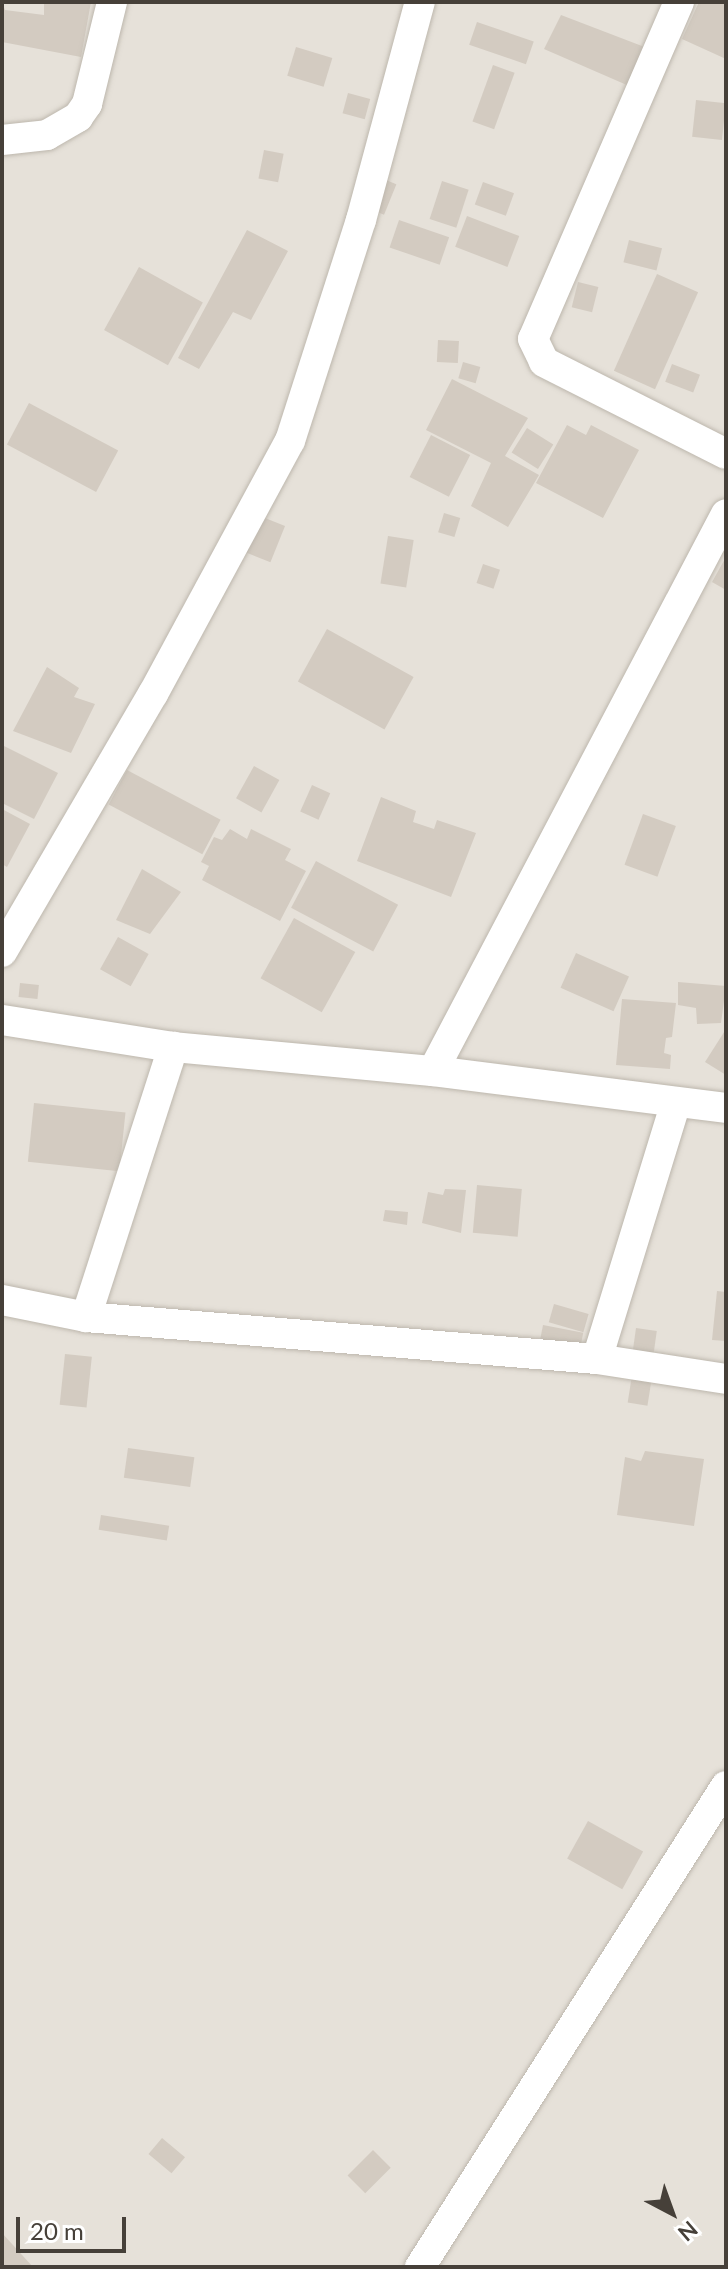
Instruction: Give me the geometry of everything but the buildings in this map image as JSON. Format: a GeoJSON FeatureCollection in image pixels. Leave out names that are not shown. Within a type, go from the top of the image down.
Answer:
{"type":"FeatureCollection","features":[{"type":"Feature","properties":{"kind":"street"},"geometry":{"type":"LineString","coordinates":[[2,140],[47,135],[78,117],[87,104],[112,2]]}},
{"type":"Feature","properties":{"kind":"street"},"geometry":{"type":"LineString","coordinates":[[2,952],[153,694],[290,441],[361,220],[420,2]]}},
{"type":"Feature","properties":{"kind":"street"},"geometry":{"type":"LineString","coordinates":[[679,2],[533,339],[544,362],[726,454]]}},
{"type":"Feature","properties":{"kind":"street"},"geometry":{"type":"LineString","coordinates":[[433,1071],[726,514]]}},
{"type":"Feature","properties":{"kind":"street"},"geometry":{"type":"LineString","coordinates":[[2,1020],[173,1047],[433,1071],[675,1105],[726,1108]]}},
{"type":"Feature","properties":{"kind":"street"},"geometry":{"type":"LineString","coordinates":[[86,1317],[173,1047]]}},
{"type":"Feature","properties":{"kind":"street"},"geometry":{"type":"LineString","coordinates":[[597,1359],[675,1105]]}},
{"type":"Feature","properties":{"kind":"street"},"geometry":{"type":"LineString","coordinates":[[2,1300],[86,1317],[597,1359],[726,1379]]}},
{"type":"Feature","properties":{"kind":"street"},"geometry":{"type":"LineString","coordinates":[[420,2267],[726,1786]]}},
{"type":"Feature","properties":{"kind":"shaded area"},"geometry":{"type":"Polygon","coordinates":[[[2,2],[726,2],[726,2267],[2,2267],[2,2]]]}}]}
